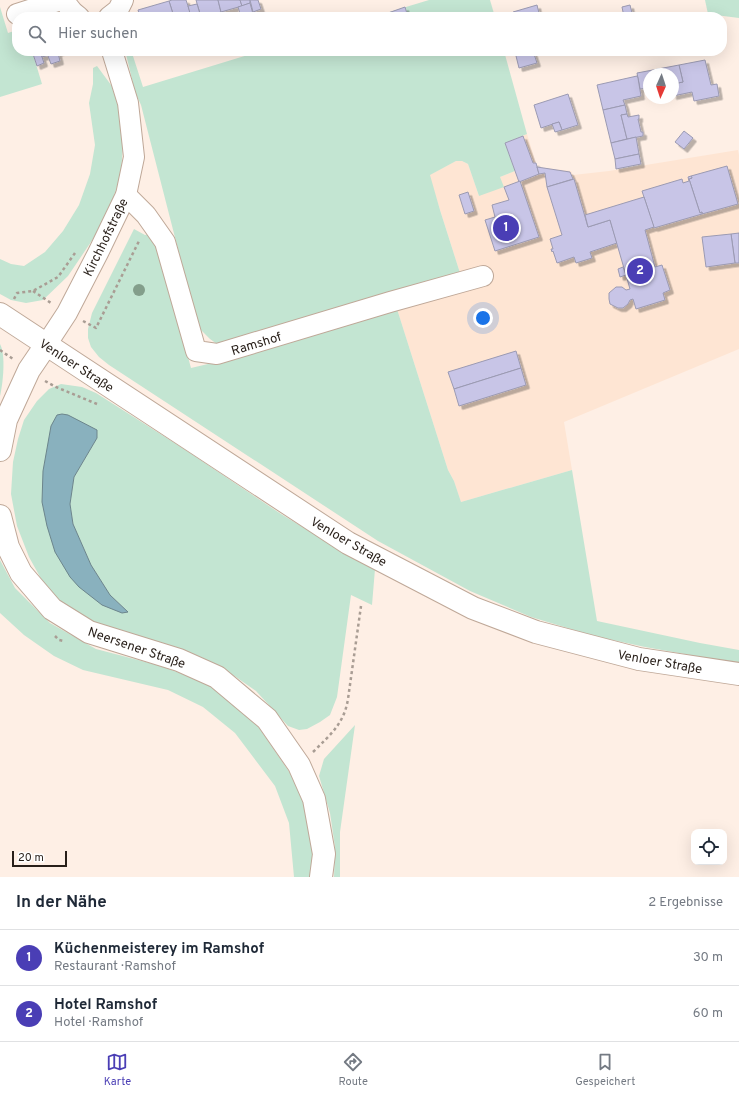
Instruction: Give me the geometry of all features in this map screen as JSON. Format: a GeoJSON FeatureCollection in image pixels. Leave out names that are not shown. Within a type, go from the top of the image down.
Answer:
{"type":"FeatureCollection","features":[{"type":"Feature","properties":{"kind":"main road","name":"Venloer Straße"},"geometry":{"type":"LineString","coordinates":[[2,315],[348,543],[474,608],[536,632],[639,659],[739,674]]}},
{"type":"Feature","properties":{"kind":"main road"},"geometry":{"type":"LineString","coordinates":[[0,450],[6,420],[29,370],[46,345]]}},
{"type":"Feature","properties":{"kind":"main road","name":"Neersener Straße"},"geometry":{"type":"LineString","coordinates":[[0,516],[8,547],[21,572],[52,609],[89,632],[179,660],[216,677],[267,719],[299,765],[314,799],[324,854],[321,877]]}},
{"type":"Feature","properties":{"kind":"street"},"geometry":{"type":"LineString","coordinates":[[23,12],[61,0]]}},
{"type":"Feature","properties":{"kind":"street"},"geometry":{"type":"LineString","coordinates":[[65,0],[68,7],[73,12]]}},
{"type":"Feature","properties":{"kind":"street"},"geometry":{"type":"LineString","coordinates":[[115,12],[123,0]]}},
{"type":"Feature","properties":{"kind":"street","name":"Kirchhofstraße"},"geometry":{"type":"LineString","coordinates":[[46,345],[67,313],[126,195],[134,158],[128,103],[114,56]]}},
{"type":"Feature","properties":{"kind":"street","name":"Ramshof"},"geometry":{"type":"LineString","coordinates":[[126,195],[146,215],[165,242],[196,351],[217,354],[390,302],[483,276]]}},
{"type":"Feature","properties":{"kind":"path"},"geometry":{"type":"LineString","coordinates":[[2,315],[17,293],[33,292],[58,277],[77,249]]}},
{"type":"Feature","properties":{"kind":"path"},"geometry":{"type":"LineString","coordinates":[[299,765],[331,735],[338,727],[342,719],[347,706],[361,606]]}},
{"type":"Feature","properties":{"kind":"path"},"geometry":{"type":"LineString","coordinates":[[53,634],[59,640],[66,642]]}},
{"type":"Feature","properties":{"kind":"shaded area"},"geometry":{"type":"Polygon","coordinates":[[[527,134],[537,167],[571,171],[573,175],[609,171],[738,150],[739,349],[564,422],[572,470],[461,502],[454,481],[448,470],[397,309],[460,273],[429,175],[456,161],[462,161],[468,164],[479,196],[500,177],[515,171],[504,142],[527,134]]]}},
{"type":"Feature","properties":{"kind":"green space"},"geometry":{"type":"Polygon","coordinates":[[[429,0],[490,0],[494,12],[389,12],[429,0]]]}},
{"type":"Feature","properties":{"kind":"green space"},"geometry":{"type":"Polygon","coordinates":[[[705,0],[739,0],[739,18],[727,16],[727,12],[708,12],[705,0]]]}},
{"type":"Feature","properties":{"kind":"green space"},"geometry":{"type":"Polygon","coordinates":[[[0,7],[8,33],[12,32],[12,56],[34,56],[42,84],[0,97],[0,7]]]}},
{"type":"Feature","properties":{"kind":"green space"},"geometry":{"type":"Polygon","coordinates":[[[126,56],[133,56],[143,87],[245,56],[505,56],[527,134],[505,143],[515,171],[500,177],[504,187],[479,196],[468,164],[462,161],[456,161],[430,175],[460,273],[217,344],[198,327],[141,105],[135,92],[126,56]]]}},
{"type":"Feature","properties":{"kind":"green space"},"geometry":{"type":"Polygon","coordinates":[[[97,66],[114,89],[119,105],[123,143],[121,174],[111,205],[95,236],[68,276],[43,300],[26,303],[11,300],[0,294],[0,259],[11,264],[24,266],[45,252],[63,231],[79,205],[90,174],[95,145],[89,103],[93,84],[93,68],[97,66]]]}},
{"type":"Feature","properties":{"kind":"green space"},"geometry":{"type":"Polygon","coordinates":[[[134,229],[145,235],[150,234],[155,236],[191,368],[397,309],[448,470],[454,481],[461,502],[572,470],[597,621],[739,650],[739,662],[724,661],[645,647],[594,636],[531,617],[470,591],[378,541],[109,365],[99,357],[91,347],[88,338],[88,329],[92,313],[134,229]]]}},
{"type":"Feature","properties":{"kind":"green space"},"geometry":{"type":"Polygon","coordinates":[[[0,344],[3,355],[3,377],[0,396],[0,344]]]}},
{"type":"Feature","properties":{"kind":"green space"},"geometry":{"type":"Polygon","coordinates":[[[61,384],[82,387],[96,393],[184,449],[281,514],[375,569],[372,605],[351,595],[337,697],[330,715],[307,729],[299,730],[288,726],[256,691],[233,675],[203,658],[176,647],[126,635],[92,622],[64,605],[44,584],[29,557],[17,526],[11,494],[13,462],[24,420],[37,401],[49,389],[61,384]],[[57,415],[79,587],[128,612],[110,595],[91,565],[73,524],[70,504],[74,477],[97,438],[57,415]]]}},
{"type":"Feature","properties":{"kind":"green space"},"geometry":{"type":"Polygon","coordinates":[[[0,560],[15,588],[50,623],[96,649],[161,666],[212,687],[231,700],[253,719],[290,773],[305,805],[315,861],[314,877],[294,877],[289,823],[275,786],[235,733],[203,707],[168,690],[83,670],[54,656],[24,635],[0,613],[0,560]]]}},
{"type":"Feature","properties":{"kind":"green space"},"geometry":{"type":"Polygon","coordinates":[[[355,725],[340,832],[340,877],[334,877],[335,847],[330,813],[319,776],[324,759],[355,725]]]}},
{"type":"Feature","properties":{"kind":"water"},"geometry":{"type":"Polygon","coordinates":[[[57,415],[68,415],[97,430],[97,438],[74,477],[70,504],[73,524],[91,565],[110,595],[128,612],[122,613],[102,605],[79,587],[70,577],[55,552],[47,526],[42,502],[43,471],[51,426],[57,415]]]}},
{"type":"Feature","properties":{"kind":"building"},"geometry":{"type":"Polygon","coordinates":[[[186,0],[190,12],[172,12],[169,1],[186,0]]]}},
{"type":"Feature","properties":{"kind":"building"},"geometry":{"type":"Polygon","coordinates":[[[196,0],[218,0],[221,12],[200,12],[196,0]]]}},
{"type":"Feature","properties":{"kind":"building"},"geometry":{"type":"Polygon","coordinates":[[[218,0],[240,0],[242,6],[221,12],[218,0]]]}},
{"type":"Feature","properties":{"kind":"building"},"geometry":{"type":"Polygon","coordinates":[[[240,0],[250,0],[250,3],[242,6],[240,0]]]}},
{"type":"Feature","properties":{"kind":"building"},"geometry":{"type":"Polygon","coordinates":[[[250,0],[258,0],[261,9],[253,12],[250,0]]]}},
{"type":"Feature","properties":{"kind":"building"},"geometry":{"type":"Polygon","coordinates":[[[169,1],[172,12],[139,12],[138,10],[169,1]]]}},
{"type":"Feature","properties":{"kind":"building"},"geometry":{"type":"Polygon","coordinates":[[[250,3],[252,12],[240,12],[238,7],[250,3]]]}},
{"type":"Feature","properties":{"kind":"building"},"geometry":{"type":"Polygon","coordinates":[[[197,4],[199,12],[190,12],[188,6],[197,4]]]}},
{"type":"Feature","properties":{"kind":"building"},"geometry":{"type":"Polygon","coordinates":[[[537,5],[539,12],[513,12],[537,5]]]}},
{"type":"Feature","properties":{"kind":"building"},"geometry":{"type":"Polygon","coordinates":[[[630,5],[632,12],[623,12],[622,7],[630,5]]]}},
{"type":"Feature","properties":{"kind":"building"},"geometry":{"type":"Polygon","coordinates":[[[405,7],[406,12],[391,12],[405,7]]]}},
{"type":"Feature","properties":{"kind":"building"},"geometry":{"type":"Polygon","coordinates":[[[34,56],[42,56],[44,63],[37,66],[34,56]]]}},
{"type":"Feature","properties":{"kind":"building"},"geometry":{"type":"Polygon","coordinates":[[[48,56],[59,56],[60,61],[51,64],[48,56]]]}},
{"type":"Feature","properties":{"kind":"building"},"geometry":{"type":"Polygon","coordinates":[[[516,56],[535,56],[537,63],[519,68],[516,56]]]}},
{"type":"Feature","properties":{"kind":"building"},"geometry":{"type":"Polygon","coordinates":[[[705,60],[711,85],[717,84],[719,96],[694,101],[692,92],[679,95],[679,83],[683,82],[679,65],[705,60]]]}},
{"type":"Feature","properties":{"kind":"building"},"geometry":{"type":"Polygon","coordinates":[[[679,65],[683,82],[679,83],[679,68],[663,68],[679,65]]]}},
{"type":"Feature","properties":{"kind":"building"},"geometry":{"type":"Polygon","coordinates":[[[643,72],[643,89],[640,89],[637,73],[643,72]]]}},
{"type":"Feature","properties":{"kind":"building"},"geometry":{"type":"Polygon","coordinates":[[[637,76],[641,96],[623,100],[625,105],[603,110],[597,85],[637,76]]]}},
{"type":"Feature","properties":{"kind":"building"},"geometry":{"type":"Polygon","coordinates":[[[568,94],[578,125],[562,130],[559,122],[541,128],[534,105],[568,94]]]}},
{"type":"Feature","properties":{"kind":"building"},"geometry":{"type":"Polygon","coordinates":[[[625,105],[627,114],[621,115],[627,139],[611,143],[603,110],[625,105]]]}},
{"type":"Feature","properties":{"kind":"building"},"geometry":{"type":"Polygon","coordinates":[[[627,114],[628,117],[639,115],[638,119],[643,136],[627,139],[621,115],[627,114]]]}},
{"type":"Feature","properties":{"kind":"building"},"geometry":{"type":"Polygon","coordinates":[[[559,122],[562,130],[555,132],[552,124],[559,122]]]}},
{"type":"Feature","properties":{"kind":"building"},"geometry":{"type":"Polygon","coordinates":[[[684,131],[693,138],[684,149],[675,142],[684,131]]]}},
{"type":"Feature","properties":{"kind":"building"},"geometry":{"type":"Polygon","coordinates":[[[523,136],[533,163],[536,163],[539,174],[519,182],[505,143],[523,136]]]}},
{"type":"Feature","properties":{"kind":"building"},"geometry":{"type":"Polygon","coordinates":[[[636,137],[639,154],[615,159],[611,143],[636,137]]]}},
{"type":"Feature","properties":{"kind":"building"},"geometry":{"type":"Polygon","coordinates":[[[639,154],[641,164],[616,169],[615,159],[639,154]]]}},
{"type":"Feature","properties":{"kind":"building"},"geometry":{"type":"Polygon","coordinates":[[[727,166],[738,204],[702,214],[702,212],[700,213],[689,179],[692,178],[691,176],[727,166]]]}},
{"type":"Feature","properties":{"kind":"building"},"geometry":{"type":"Polygon","coordinates":[[[537,167],[570,172],[573,179],[547,187],[545,173],[539,174],[537,167]]]}},
{"type":"Feature","properties":{"kind":"building"},"geometry":{"type":"Polygon","coordinates":[[[691,176],[692,178],[689,179],[700,213],[702,212],[702,214],[654,228],[642,191],[682,179],[683,183],[689,181],[688,177],[691,176]]]}},
{"type":"Feature","properties":{"kind":"building"},"geometry":{"type":"Polygon","coordinates":[[[574,179],[588,227],[610,220],[617,243],[590,252],[592,258],[576,263],[574,257],[557,263],[551,249],[553,249],[550,239],[562,235],[547,187],[574,179]]]}},
{"type":"Feature","properties":{"kind":"building"},"geometry":{"type":"Polygon","coordinates":[[[520,181],[539,237],[495,251],[485,220],[495,217],[492,205],[509,200],[504,187],[520,181]]]}},
{"type":"Feature","properties":{"kind":"building"},"geometry":{"type":"Polygon","coordinates":[[[468,192],[474,211],[465,214],[459,195],[468,192]]]}},
{"type":"Feature","properties":{"kind":"building"},"geometry":{"type":"Polygon","coordinates":[[[644,197],[654,227],[645,230],[655,267],[662,265],[670,290],[663,293],[665,300],[636,309],[633,299],[630,300],[623,308],[618,308],[610,304],[609,293],[616,287],[622,287],[626,290],[630,289],[610,220],[588,227],[585,215],[644,197]]]}},
{"type":"Feature","properties":{"kind":"building"},"geometry":{"type":"Polygon","coordinates":[[[739,233],[739,263],[735,263],[731,234],[739,233]]]}},
{"type":"Feature","properties":{"kind":"building"},"geometry":{"type":"Polygon","coordinates":[[[731,234],[735,263],[706,267],[702,237],[731,234]]]}},
{"type":"Feature","properties":{"kind":"building"},"geometry":{"type":"Polygon","coordinates":[[[623,267],[626,275],[620,277],[618,269],[623,267]]]}},
{"type":"Feature","properties":{"kind":"building"},"geometry":{"type":"Polygon","coordinates":[[[516,351],[521,368],[454,389],[448,372],[516,351]]]}},
{"type":"Feature","properties":{"kind":"building"},"geometry":{"type":"Polygon","coordinates":[[[521,368],[526,385],[459,406],[454,389],[521,368]]]}},
{"type":"Feature","properties":{"kind":"place","name":"Küchenmeisterey im Ramshof"},"geometry":{"type":"Point","coordinates":[506,228]}},
{"type":"Feature","properties":{"kind":"place","name":"Hotel Ramshof"},"geometry":{"type":"Point","coordinates":[640,271]}}]}
